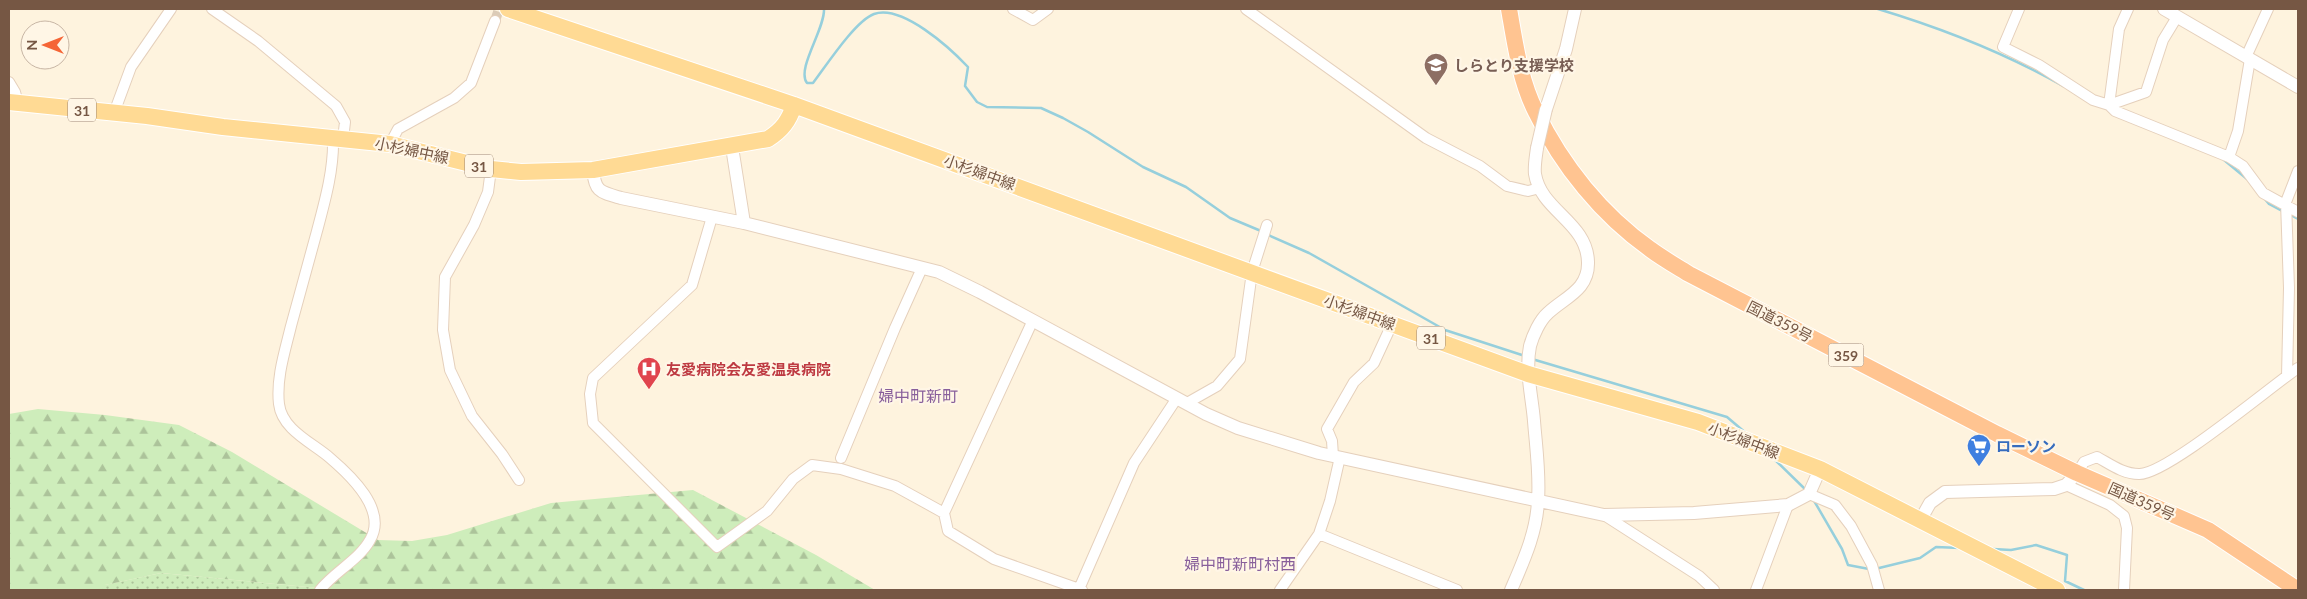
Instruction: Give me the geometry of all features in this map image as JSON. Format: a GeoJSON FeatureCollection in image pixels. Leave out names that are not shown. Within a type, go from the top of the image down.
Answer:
{"type":"FeatureCollection","features":[{"type":"Feature","properties":{"kind":"highway","name":"国道359号"},"geometry":{"type":"LineString","coordinates":[[1510,9],[1516,48],[1535,112],[1576,176],[1616,222],[1650,250],[1689,274],[2072,479],[2208,530],[2298,590]]}},
{"type":"Feature","properties":{"kind":"main road","name":"小杉婦中線"},"geometry":{"type":"LineString","coordinates":[[508,9],[794,105],[1528,374],[1698,422],[1820,469],[2057,590]]}},
{"type":"Feature","properties":{"kind":"main road","name":"小杉婦中線"},"geometry":{"type":"LineString","coordinates":[[13,103],[390,144],[491,169],[551,172],[593,170],[768,139],[781,130],[790,118],[794,105]]}},
{"type":"Feature","properties":{"kind":"street"},"geometry":{"type":"LineString","coordinates":[[114,113],[131,67],[171,9]]}},
{"type":"Feature","properties":{"kind":"street"},"geometry":{"type":"LineString","coordinates":[[212,9],[258,41],[336,106],[345,122],[334,150],[328,186],[280,367],[279,405],[284,419],[295,431],[330,457],[352,479],[368,500],[374,513],[375,527],[371,538],[364,548],[320,590]]}},
{"type":"Feature","properties":{"kind":"street"},"geometry":{"type":"LineString","coordinates":[[1013,9],[1033,20],[1048,9]]}},
{"type":"Feature","properties":{"kind":"street"},"geometry":{"type":"LineString","coordinates":[[1246,9],[1426,138],[1480,166],[1508,186],[1528,191],[1540,188]]}},
{"type":"Feature","properties":{"kind":"street"},"geometry":{"type":"LineString","coordinates":[[1510,590],[1528,550],[1538,501],[1535,430],[1528,374],[1530,345],[1547,313],[1575,294],[1585,280],[1589,264],[1581,234],[1554,207],[1540,188],[1535,173],[1537,148],[1546,110],[1566,49],[1575,9]]}},
{"type":"Feature","properties":{"kind":"street"},"geometry":{"type":"LineString","coordinates":[[2019,9],[2003,48],[2039,66],[2094,100],[2109,104],[2115,110],[2229,157],[2243,166],[2263,193],[2298,212]]}},
{"type":"Feature","properties":{"kind":"street"},"geometry":{"type":"LineString","coordinates":[[2109,104],[2119,29],[2128,9]]}},
{"type":"Feature","properties":{"kind":"street"},"geometry":{"type":"LineString","coordinates":[[2164,9],[2298,87]]}},
{"type":"Feature","properties":{"kind":"street"},"geometry":{"type":"LineString","coordinates":[[2229,157],[2238,131],[2248,58],[2268,9]]}},
{"type":"Feature","properties":{"kind":"street"},"geometry":{"type":"LineString","coordinates":[[2109,104],[2146,92],[2163,40],[2177,17]]}},
{"type":"Feature","properties":{"kind":"street"},"geometry":{"type":"LineString","coordinates":[[390,144],[398,129],[454,98],[471,83],[495,21]]}},
{"type":"Feature","properties":{"kind":"street"},"geometry":{"type":"LineString","coordinates":[[9,82],[15,92],[13,103]]}},
{"type":"Feature","properties":{"kind":"street"},"geometry":{"type":"LineString","coordinates":[[732,146],[744,223]]}},
{"type":"Feature","properties":{"kind":"street"},"geometry":{"type":"LineString","coordinates":[[491,169],[488,192],[474,225],[445,277],[443,330],[450,370],[468,408],[502,454],[518,480]]}},
{"type":"Feature","properties":{"kind":"street"},"geometry":{"type":"LineString","coordinates":[[593,170],[594,186],[601,192],[712,218],[744,223],[939,272],[1033,320],[1181,402],[1238,428],[1337,457],[1604,515],[1694,513],[1788,505],[1810,494],[1820,469]]}},
{"type":"Feature","properties":{"kind":"street"},"geometry":{"type":"LineString","coordinates":[[2287,376],[2289,288],[2286,206],[2298,171]]}},
{"type":"Feature","properties":{"kind":"street"},"geometry":{"type":"LineString","coordinates":[[712,218],[692,285],[593,378],[590,394],[593,423],[717,547],[767,511],[793,480],[812,465],[841,469],[895,486],[944,513]]}},
{"type":"Feature","properties":{"kind":"street"},"geometry":{"type":"LineString","coordinates":[[1033,320],[944,513],[948,531],[994,559],[1080,590],[1134,463],[1181,402],[1217,386],[1240,359],[1252,272],[1267,225]]}},
{"type":"Feature","properties":{"kind":"street"},"geometry":{"type":"LineString","coordinates":[[842,458],[895,328],[922,268]]}},
{"type":"Feature","properties":{"kind":"street"},"geometry":{"type":"LineString","coordinates":[[1280,590],[1319,534],[1330,501],[1337,457],[1326,429],[1354,382],[1374,363],[1392,324]]}},
{"type":"Feature","properties":{"kind":"street"},"geometry":{"type":"LineString","coordinates":[[1921,519],[1930,503],[1945,492],[2054,489],[2072,479],[2084,462],[2097,457],[2127,473],[2141,475],[2154,470],[2190,449],[2298,368]]}},
{"type":"Feature","properties":{"kind":"street"},"geometry":{"type":"LineString","coordinates":[[2072,479],[2124,516],[2127,528],[2124,590]]}},
{"type":"Feature","properties":{"kind":"street"},"geometry":{"type":"LineString","coordinates":[[1810,494],[1835,505],[1850,526],[1872,565],[1879,590]]}},
{"type":"Feature","properties":{"kind":"street"},"geometry":{"type":"LineString","coordinates":[[1756,590],[1788,505]]}},
{"type":"Feature","properties":{"kind":"street"},"geometry":{"type":"LineString","coordinates":[[1604,515],[1698,576],[1714,590]]}},
{"type":"Feature","properties":{"kind":"street"},"geometry":{"type":"LineString","coordinates":[[1319,534],[1457,590]]}},
{"type":"Feature","properties":{"kind":"green space"},"geometry":{"type":"Polygon","coordinates":[[[38,409],[105,415],[179,425],[232,452],[378,540],[412,541],[447,535],[551,503],[693,490],[816,555],[875,590],[339,590],[161,573],[105,585],[106,590],[9,590],[9,414],[38,409]]]}},
{"type":"Feature","properties":{"kind":"green space"},"geometry":{"type":"Polygon","coordinates":[[[161,573],[339,590],[81,590],[161,573]]]}},
{"type":"Feature","properties":{"kind":"waterway"},"geometry":{"type":"LineString","coordinates":[[824,9],[820,27],[805,68],[807,83],[813,83],[841,45],[866,18],[874,14],[898,15],[911,21],[938,39],[968,67],[965,86],[977,102],[987,107],[1041,108],[1088,132],[1143,167],[1186,187],[1230,218],[1261,231]]}},
{"type":"Feature","properties":{"kind":"waterway"},"geometry":{"type":"LineString","coordinates":[[1878,9],[1972,42],[2063,86]]}},
{"type":"Feature","properties":{"kind":"waterway"},"geometry":{"type":"LineString","coordinates":[[2224,160],[2247,179]]}},
{"type":"Feature","properties":{"kind":"waterway"},"geometry":{"type":"LineString","coordinates":[[2264,198],[2269,204],[2284,212]]}},
{"type":"Feature","properties":{"kind":"waterway"},"geometry":{"type":"LineString","coordinates":[[2289,214],[2298,219]]}},
{"type":"Feature","properties":{"kind":"waterway"},"geometry":{"type":"LineString","coordinates":[[1266,234],[1309,253],[1445,330],[1525,356]]}},
{"type":"Feature","properties":{"kind":"waterway"},"geometry":{"type":"LineString","coordinates":[[1532,359],[1727,417],[1747,434]]}},
{"type":"Feature","properties":{"kind":"waterway"},"geometry":{"type":"LineString","coordinates":[[1773,458],[1807,491]]}},
{"type":"Feature","properties":{"kind":"waterway"},"geometry":{"type":"LineString","coordinates":[[1813,499],[1842,549],[1848,565],[1869,569]]}},
{"type":"Feature","properties":{"kind":"waterway"},"geometry":{"type":"LineString","coordinates":[[1993,549],[2011,550],[2036,545],[2067,555],[2065,581],[2084,590]]}},
{"type":"Feature","properties":{"kind":"waterway"},"geometry":{"type":"LineString","coordinates":[[1875,569],[1920,558],[1936,547],[1960,548]]}},
{"type":"Feature","properties":{"kind":"tunnel"},"geometry":{"type":"LineString","coordinates":[[495,21],[499,9]]}},
{"type":"Feature","properties":{"kind":"place","name":"しらとり支援学校"},"geometry":{"type":"Point","coordinates":[1436,86]}},
{"type":"Feature","properties":{"kind":"place","name":"友愛病院会友愛温泉病院"},"geometry":{"type":"Point","coordinates":[649,390]}},
{"type":"Feature","properties":{"kind":"place","name":"ローソン"},"geometry":{"type":"Point","coordinates":[1979,467]}},
{"type":"Feature","properties":{"kind":"district","name":"婦中町新町"},"geometry":{"type":"Point","coordinates":[918,395]}},
{"type":"Feature","properties":{"kind":"district","name":"婦中町新町村西"},"geometry":{"type":"Point","coordinates":[1240,563]}}]}
